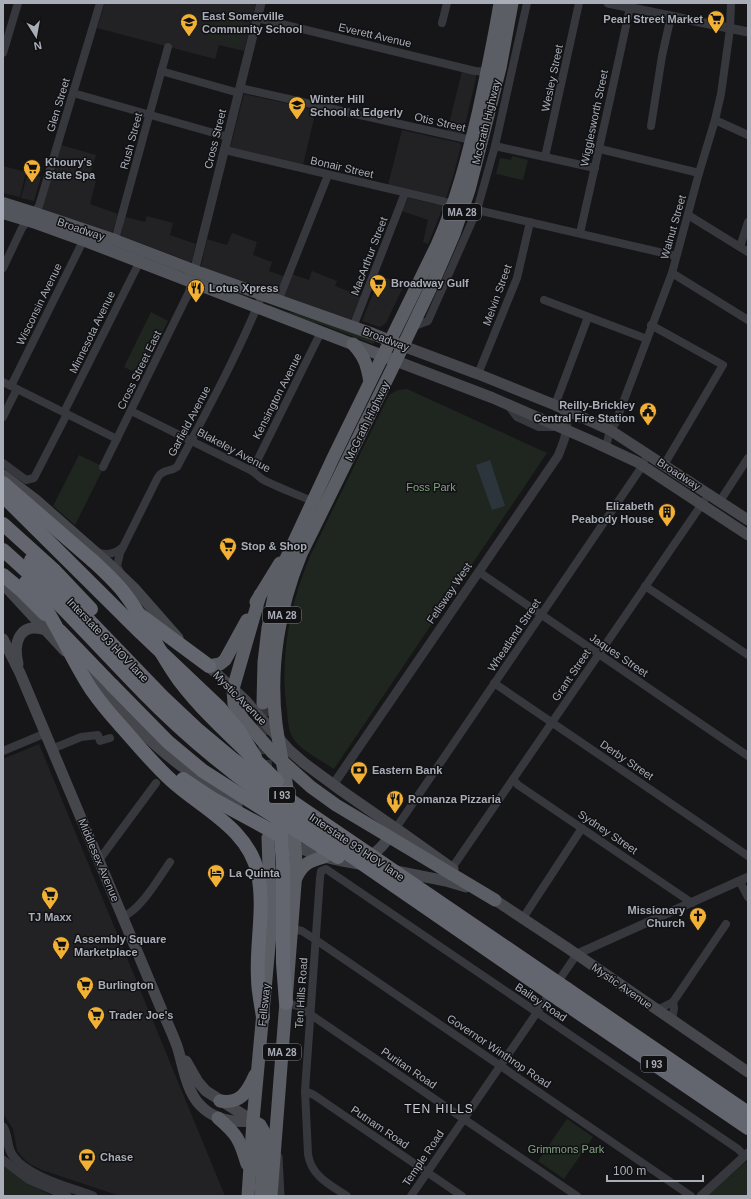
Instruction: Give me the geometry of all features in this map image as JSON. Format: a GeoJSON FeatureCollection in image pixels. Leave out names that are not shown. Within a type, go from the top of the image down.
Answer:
{"type":"FeatureCollection","features":[{"type":"Feature","properties":{"kind":"highway","name":"McGrath Highway"},"geometry":{"type":"LineString","coordinates":[[263,703],[264,662],[269,620],[280,576],[312,502],[439,241],[454,204],[487,72],[500,3]]}},
{"type":"Feature","properties":{"kind":"highway","name":"McGrath Highway"},"geometry":{"type":"LineString","coordinates":[[296,846],[275,712],[274,682],[282,612],[298,561],[442,265],[461,215],[500,68],[512,3]]}},
{"type":"Feature","properties":{"kind":"highway"},"geometry":{"type":"LineString","coordinates":[[353,344],[365,360],[370,382]]}},
{"type":"Feature","properties":{"kind":"highway"},"geometry":{"type":"LineString","coordinates":[[3,483],[95,557],[125,594],[171,669],[191,695],[277,781]]}},
{"type":"Feature","properties":{"kind":"highway"},"geometry":{"type":"LineString","coordinates":[[3,496],[140,633],[208,696],[239,731],[257,760],[265,777],[273,803],[275,837],[284,875],[283,963],[286,1003]]}},
{"type":"Feature","properties":{"kind":"highway"},"geometry":{"type":"LineString","coordinates":[[3,504],[40,533]]}},
{"type":"Feature","properties":{"kind":"highway","name":"I 93"},"geometry":{"type":"LineString","coordinates":[[3,524],[27,563],[54,599],[143,693],[214,758],[270,800],[420,904],[566,991],[748,1103]]}},
{"type":"Feature","properties":{"kind":"highway","name":"Interstate 93 HOV lane"},"geometry":{"type":"LineString","coordinates":[[3,535],[27,563],[163,697],[197,730],[234,760],[297,806],[566,991],[748,1113]]}},
{"type":"Feature","properties":{"kind":"highway"},"geometry":{"type":"LineString","coordinates":[[72,565],[209,666],[220,664],[225,660],[260,595],[293,544]]}},
{"type":"Feature","properties":{"kind":"highway","name":"I 93"},"geometry":{"type":"LineString","coordinates":[[3,550],[27,563],[185,706],[239,752],[566,991],[748,1128]]}},
{"type":"Feature","properties":{"kind":"highway"},"geometry":{"type":"LineString","coordinates":[[3,555],[27,563],[35,593],[48,611],[91,690],[102,705],[173,782],[234,830],[245,843],[253,858],[258,874],[260,893],[261,920],[258,977],[263,1017]]}},
{"type":"Feature","properties":{"kind":"highway"},"geometry":{"type":"LineString","coordinates":[[3,574],[30,599],[112,685],[180,753],[203,771],[376,883],[420,904]]}},
{"type":"Feature","properties":{"kind":"highway"},"geometry":{"type":"LineString","coordinates":[[260,595],[233,689],[233,700],[238,711],[263,742],[282,762],[322,795],[393,833],[495,900]]}},
{"type":"Feature","properties":{"kind":"highway"},"geometry":{"type":"LineString","coordinates":[[120,725],[152,754],[191,785],[275,837]]}},
{"type":"Feature","properties":{"kind":"highway"},"geometry":{"type":"LineString","coordinates":[[198,779],[214,775],[229,761],[240,743],[239,731]]}},
{"type":"Feature","properties":{"kind":"highway","name":"Fellsway"},"geometry":{"type":"LineString","coordinates":[[247,1193],[252,1121],[263,1017],[275,837]]}},
{"type":"Feature","properties":{"kind":"highway","name":"Fellsway"},"geometry":{"type":"LineString","coordinates":[[271,1196],[293,929],[296,846]]}},
{"type":"Feature","properties":{"kind":"highway"},"geometry":{"type":"LineString","coordinates":[[296,878],[306,864],[323,864]]}},
{"type":"Feature","properties":{"kind":"highway"},"geometry":{"type":"LineString","coordinates":[[220,1101],[231,1102],[240,1098],[247,1090],[258,1068]]}},
{"type":"Feature","properties":{"kind":"highway"},"geometry":{"type":"LineString","coordinates":[[252,1121],[271,1115],[276,1108],[278,1101]]}},
{"type":"Feature","properties":{"kind":"highway"},"geometry":{"type":"LineString","coordinates":[[218,1118],[237,1136],[240,1141],[249,1171]]}},
{"type":"Feature","properties":{"kind":"highway"},"geometry":{"type":"LineString","coordinates":[[252,1121],[260,1126],[264,1132],[261,1196]]}},
{"type":"Feature","properties":{"kind":"main road","name":"Broadway"},"geometry":{"type":"LineString","coordinates":[[3,203],[31,216],[86,235],[140,261],[262,295],[353,327],[478,374],[559,407],[610,430],[748,520]]}},
{"type":"Feature","properties":{"kind":"main road","name":"Broadway"},"geometry":{"type":"LineString","coordinates":[[3,213],[31,216]]}},
{"type":"Feature","properties":{"kind":"main road","name":"Broadway"},"geometry":{"type":"LineString","coordinates":[[86,235],[115,240],[257,307],[467,388],[606,448],[643,465],[748,535]]}},
{"type":"Feature","properties":{"kind":"main road","name":"Mystic Avenue"},"geometry":{"type":"LineString","coordinates":[[5,468],[30,496],[95,557],[122,577],[176,636],[245,700],[296,756],[393,833],[452,868],[495,900],[577,954],[748,1072]]}},
{"type":"Feature","properties":{"kind":"main road"},"geometry":{"type":"LineString","coordinates":[[677,488],[684,478]]}},
{"type":"Feature","properties":{"kind":"main road","name":"Mystic Avenue"},"geometry":{"type":"LineString","coordinates":[[3,584],[147,737],[198,779],[275,837],[309,853],[323,864],[350,863],[446,880],[495,900]]}},
{"type":"Feature","properties":{"kind":"main road","name":"Middlesex Avenue"},"geometry":{"type":"LineString","coordinates":[[20,672],[16,652],[18,639],[21,634],[31,628],[41,628],[46,630]]}},
{"type":"Feature","properties":{"kind":"main road","name":"Middlesex Avenue"},"geometry":{"type":"LineString","coordinates":[[3,639],[8,653],[20,672],[46,733],[177,1047],[187,1080],[196,1100],[205,1110],[218,1118],[235,1122],[252,1121]]}},
{"type":"Feature","properties":{"kind":"main road"},"geometry":{"type":"LineString","coordinates":[[350,863],[362,860],[372,855],[393,833]]}},
{"type":"Feature","properties":{"kind":"main road","name":"Middlesex Avenue"},"geometry":{"type":"LineString","coordinates":[[177,1047],[201,1087],[211,1096],[252,1121]]}},
{"type":"Feature","properties":{"kind":"street"},"geometry":{"type":"LineString","coordinates":[[3,53],[18,3]]}},
{"type":"Feature","properties":{"kind":"street","name":"Glen Street"},"geometry":{"type":"LineString","coordinates":[[3,268],[22,228],[39,206],[100,3]]}},
{"type":"Feature","properties":{"kind":"street","name":"Cross Street"},"geometry":{"type":"LineString","coordinates":[[193,276],[261,3]]}},
{"type":"Feature","properties":{"kind":"street"},"geometry":{"type":"LineString","coordinates":[[442,23],[447,3]]}},
{"type":"Feature","properties":{"kind":"street"},"geometry":{"type":"LineString","coordinates":[[412,327],[425,323],[428,320],[478,210],[495,146],[527,3]]}},
{"type":"Feature","properties":{"kind":"street","name":"Wesley Street"},"geometry":{"type":"LineString","coordinates":[[546,157],[579,3]]}},
{"type":"Feature","properties":{"kind":"street"},"geometry":{"type":"LineString","coordinates":[[608,3],[630,7],[646,7],[671,16],[748,32]]}},
{"type":"Feature","properties":{"kind":"street","name":"Walnut Street"},"geometry":{"type":"LineString","coordinates":[[606,448],[610,430],[615,424],[651,325],[672,273],[715,120],[721,94],[730,29],[731,3]]}},
{"type":"Feature","properties":{"kind":"street","name":"Wigglesworth Street"},"geometry":{"type":"LineString","coordinates":[[580,233],[600,149],[609,99],[630,7]]}},
{"type":"Feature","properties":{"kind":"street"},"geometry":{"type":"LineString","coordinates":[[651,126],[662,56],[671,16]]}},
{"type":"Feature","properties":{"kind":"street","name":"Everett Avenue"},"geometry":{"type":"LineString","coordinates":[[257,18],[475,71],[487,72]]}},
{"type":"Feature","properties":{"kind":"street","name":"Rush Street"},"geometry":{"type":"LineString","coordinates":[[115,240],[168,46]]}},
{"type":"Feature","properties":{"kind":"street","name":"Otis Street"},"geometry":{"type":"LineString","coordinates":[[161,71],[240,90],[471,140]]}},
{"type":"Feature","properties":{"kind":"street"},"geometry":{"type":"LineString","coordinates":[[73,93],[228,137]]}},
{"type":"Feature","properties":{"kind":"street"},"geometry":{"type":"LineString","coordinates":[[715,120],[748,135]]}},
{"type":"Feature","properties":{"kind":"street"},"geometry":{"type":"LineString","coordinates":[[495,146],[595,168]]}},
{"type":"Feature","properties":{"kind":"street"},"geometry":{"type":"LineString","coordinates":[[600,149],[699,173]]}},
{"type":"Feature","properties":{"kind":"street","name":"Bonair Street"},"geometry":{"type":"LineString","coordinates":[[225,150],[454,204]]}},
{"type":"Feature","properties":{"kind":"street"},"geometry":{"type":"LineString","coordinates":[[278,301],[328,175]]}},
{"type":"Feature","properties":{"kind":"street","name":"MacArthur Street"},"geometry":{"type":"LineString","coordinates":[[353,327],[405,193]]}},
{"type":"Feature","properties":{"kind":"street"},"geometry":{"type":"LineString","coordinates":[[461,215],[478,210],[676,256]]}},
{"type":"Feature","properties":{"kind":"street"},"geometry":{"type":"LineString","coordinates":[[688,215],[748,252]]}},
{"type":"Feature","properties":{"kind":"street","name":"Melvin Street"},"geometry":{"type":"LineString","coordinates":[[478,374],[517,278],[530,222]]}},
{"type":"Feature","properties":{"kind":"street"},"geometry":{"type":"LineString","coordinates":[[740,247],[748,222]]}},
{"type":"Feature","properties":{"kind":"street","name":"Wisconsin Avenue"},"geometry":{"type":"LineString","coordinates":[[3,417],[10,386],[86,235]]}},
{"type":"Feature","properties":{"kind":"street","name":"Minnesota Avenue"},"geometry":{"type":"LineString","coordinates":[[5,468],[26,480],[34,478],[140,261]]}},
{"type":"Feature","properties":{"kind":"street"},"geometry":{"type":"LineString","coordinates":[[672,273],[748,320]]}},
{"type":"Feature","properties":{"kind":"street","name":"Cross Street East"},"geometry":{"type":"LineString","coordinates":[[103,467],[188,292],[193,276]]}},
{"type":"Feature","properties":{"kind":"street","name":"Garfield Avenue"},"geometry":{"type":"LineString","coordinates":[[122,577],[118,566],[118,560],[158,477],[164,471],[176,468],[192,440],[262,295]]}},
{"type":"Feature","properties":{"kind":"street"},"geometry":{"type":"LineString","coordinates":[[544,300],[647,339]]}},
{"type":"Feature","properties":{"kind":"street"},"geometry":{"type":"LineString","coordinates":[[559,407],[588,317]]}},
{"type":"Feature","properties":{"kind":"street"},"geometry":{"type":"LineString","coordinates":[[651,325],[723,365],[664,465]]}},
{"type":"Feature","properties":{"kind":"street","name":"Kensington Avenue"},"geometry":{"type":"LineString","coordinates":[[252,471],[321,332]]}},
{"type":"Feature","properties":{"kind":"street"},"geometry":{"type":"LineString","coordinates":[[10,386],[117,439]]}},
{"type":"Feature","properties":{"kind":"street","name":"Fellsway West"},"geometry":{"type":"LineString","coordinates":[[333,785],[558,456],[566,436],[563,429],[567,419],[559,407]]}},
{"type":"Feature","properties":{"kind":"street","name":"Blakeley Avenue"},"geometry":{"type":"LineString","coordinates":[[131,411],[192,440],[252,471],[263,479],[312,502]]}},
{"type":"Feature","properties":{"kind":"street"},"geometry":{"type":"LineString","coordinates":[[643,465],[644,451]]}},
{"type":"Feature","properties":{"kind":"street"},"geometry":{"type":"LineString","coordinates":[[720,501],[748,458]]}},
{"type":"Feature","properties":{"kind":"street","name":"Wheatland Street"},"geometry":{"type":"LineString","coordinates":[[393,833],[643,465]]}},
{"type":"Feature","properties":{"kind":"street","name":"Grant Street"},"geometry":{"type":"LineString","coordinates":[[452,868],[709,494]]}},
{"type":"Feature","properties":{"kind":"street"},"geometry":{"type":"LineString","coordinates":[[312,502],[327,500]]}},
{"type":"Feature","properties":{"kind":"street"},"geometry":{"type":"LineString","coordinates":[[95,557],[114,554],[124,546]]}},
{"type":"Feature","properties":{"kind":"street","name":"Jaques Street"},"geometry":{"type":"LineString","coordinates":[[479,572],[748,756]]}},
{"type":"Feature","properties":{"kind":"street"},"geometry":{"type":"LineString","coordinates":[[645,586],[748,655]]}},
{"type":"Feature","properties":{"kind":"street","name":"Derby Street"},"geometry":{"type":"LineString","coordinates":[[494,683],[748,856]]}},
{"type":"Feature","properties":{"kind":"street"},"geometry":{"type":"LineString","coordinates":[[52,749],[96,732],[100,741],[110,738]]}},
{"type":"Feature","properties":{"kind":"street"},"geometry":{"type":"LineString","coordinates":[[3,751],[46,733]]}},
{"type":"Feature","properties":{"kind":"street","name":"Sydney Street"},"geometry":{"type":"LineString","coordinates":[[513,779],[518,785],[692,903]]}},
{"type":"Feature","properties":{"kind":"street"},"geometry":{"type":"LineString","coordinates":[[99,860],[156,783]]}},
{"type":"Feature","properties":{"kind":"street"},"geometry":{"type":"LineString","coordinates":[[523,918],[582,828]]}},
{"type":"Feature","properties":{"kind":"street"},"geometry":{"type":"LineString","coordinates":[[123,917],[138,907],[170,862]]}},
{"type":"Feature","properties":{"kind":"street","name":"Ten Hills Road"},"geometry":{"type":"LineString","coordinates":[[323,864],[320,878],[305,1091],[308,1154],[310,1164],[319,1176],[347,1196]]}},
{"type":"Feature","properties":{"kind":"street","name":"Bailey Road"},"geometry":{"type":"LineString","coordinates":[[323,864],[329,871],[747,1154]]}},
{"type":"Feature","properties":{"kind":"street"},"geometry":{"type":"LineString","coordinates":[[577,954],[744,880],[748,897]]}},
{"type":"Feature","properties":{"kind":"street"},"geometry":{"type":"LineString","coordinates":[[657,1010],[673,1002],[726,924]]}},
{"type":"Feature","properties":{"kind":"street","name":"Governor Winthrop Road"},"geometry":{"type":"LineString","coordinates":[[293,929],[304,932],[316,940],[691,1196]]}},
{"type":"Feature","properties":{"kind":"street","name":"Temple Road"},"geometry":{"type":"LineString","coordinates":[[411,1196],[577,954]]}},
{"type":"Feature","properties":{"kind":"street"},"geometry":{"type":"LineString","coordinates":[[672,1020],[674,1008],[673,1002]]}},
{"type":"Feature","properties":{"kind":"street","name":"Puritan Road"},"geometry":{"type":"LineString","coordinates":[[286,1003],[298,1006],[577,1196]]}},
{"type":"Feature","properties":{"kind":"street","name":"Putnam Road"},"geometry":{"type":"LineString","coordinates":[[305,1091],[314,1095],[462,1196]]}},
{"type":"Feature","properties":{"kind":"street"},"geometry":{"type":"LineString","coordinates":[[3,1126],[7,1134],[5,1143],[12,1155],[26,1168],[40,1176],[93,1196]]}},
{"type":"Feature","properties":{"kind":"street"},"geometry":{"type":"LineString","coordinates":[[276,1126],[280,1196]]}},
{"type":"Feature","properties":{"kind":"street"},"geometry":{"type":"LineString","coordinates":[[701,1196],[747,1154]]}},
{"type":"Feature","properties":{"kind":"street"},"geometry":{"type":"LineString","coordinates":[[3,1160],[28,1179],[67,1196]]}},
{"type":"Feature","properties":{"kind":"shaded area","name":"East Somerville Community School"},"geometry":{"type":"Polygon","coordinates":[[[105,3],[256,3],[244,51],[219,45],[215,59],[97,28],[105,3]]]}},
{"type":"Feature","properties":{"kind":"shaded area"},"geometry":{"type":"Polygon","coordinates":[[[462,71],[476,75],[463,134],[447,132],[462,71]]]}},
{"type":"Feature","properties":{"kind":"shaded area"},"geometry":{"type":"Polygon","coordinates":[[[244,94],[316,110],[303,165],[230,148],[244,94]]]}},
{"type":"Feature","properties":{"kind":"shaded area"},"geometry":{"type":"Polygon","coordinates":[[[402,130],[460,143],[461,146],[446,198],[444,199],[388,185],[402,130]]]}},
{"type":"Feature","properties":{"kind":"shaded area"},"geometry":{"type":"Polygon","coordinates":[[[61,145],[96,155],[89,178],[96,181],[90,204],[118,214],[112,233],[42,209],[61,145]]]}},
{"type":"Feature","properties":{"kind":"shaded area"},"geometry":{"type":"Polygon","coordinates":[[[3,166],[26,172],[20,197],[3,193],[3,166]]]}},
{"type":"Feature","properties":{"kind":"shaded area","name":"Khoury's State Spa"},"geometry":{"type":"Polygon","coordinates":[[[28,172],[41,177],[34,201],[21,198],[28,172]]]}},
{"type":"Feature","properties":{"kind":"shaded area"},"geometry":{"type":"Polygon","coordinates":[[[408,198],[443,206],[428,244],[423,242],[428,220],[402,211],[408,198]]]}},
{"type":"Feature","properties":{"kind":"shaded area"},"geometry":{"type":"Polygon","coordinates":[[[147,216],[173,223],[170,235],[196,244],[192,261],[186,263],[185,260],[121,236],[125,217],[145,222],[147,216]]]}},
{"type":"Feature","properties":{"kind":"shaded area"},"geometry":{"type":"Polygon","coordinates":[[[232,233],[257,242],[253,255],[272,262],[269,271],[286,277],[277,295],[201,267],[207,239],[227,245],[232,233]]]}},
{"type":"Feature","properties":{"kind":"shaded area"},"geometry":{"type":"Polygon","coordinates":[[[312,271],[337,281],[335,286],[361,296],[351,320],[283,297],[291,274],[309,280],[312,271]]]}},
{"type":"Feature","properties":{"kind":"shaded area"},"geometry":{"type":"Polygon","coordinates":[[[380,276],[404,285],[386,323],[380,327],[362,321],[380,276]]]}},
{"type":"Feature","properties":{"kind":"shaded area"},"geometry":{"type":"Polygon","coordinates":[[[490,460],[505,506],[492,510],[476,465],[490,460]]]}},
{"type":"Feature","properties":{"kind":"shaded area"},"geometry":{"type":"Polygon","coordinates":[[[39,744],[225,1196],[120,1196],[42,1170],[30,1164],[17,1150],[13,1129],[3,1113],[3,759],[39,744]]]}},
{"type":"Feature","properties":{"kind":"green space"},"geometry":{"type":"Polygon","coordinates":[[[215,13],[229,17],[222,42],[208,38],[215,13]]]}},
{"type":"Feature","properties":{"kind":"green space"},"geometry":{"type":"Polygon","coordinates":[[[232,18],[246,22],[239,46],[225,43],[232,18]]]}},
{"type":"Feature","properties":{"kind":"green space"},"geometry":{"type":"Polygon","coordinates":[[[512,156],[528,160],[523,180],[496,174],[500,158],[511,160],[512,156]]]}},
{"type":"Feature","properties":{"kind":"green space"},"geometry":{"type":"Polygon","coordinates":[[[270,305],[288,312],[302,314],[375,341],[373,344],[323,325],[297,318],[268,306],[270,305]]]}},
{"type":"Feature","properties":{"kind":"green space"},"geometry":{"type":"Polygon","coordinates":[[[151,312],[168,321],[141,375],[124,367],[151,312]]]}},
{"type":"Feature","properties":{"kind":"green space","name":"Foss Park"},"geometry":{"type":"Polygon","coordinates":[[[407,389],[547,453],[334,769],[311,755],[300,746],[290,732],[284,671],[288,632],[297,593],[310,556],[389,395],[398,390],[407,389]]]}},
{"type":"Feature","properties":{"kind":"green space"},"geometry":{"type":"Polygon","coordinates":[[[79,455],[104,467],[75,525],[53,506],[79,455]]]}},
{"type":"Feature","properties":{"kind":"green space","name":"Grimmons Park"},"geometry":{"type":"Polygon","coordinates":[[[567,1119],[593,1137],[564,1179],[538,1161],[567,1119]]]}},
{"type":"Feature","properties":{"kind":"green space"},"geometry":{"type":"Polygon","coordinates":[[[748,1160],[748,1196],[707,1196],[748,1160]]]}},
{"type":"Feature","properties":{"kind":"green space"},"geometry":{"type":"Polygon","coordinates":[[[3,1165],[26,1183],[53,1196],[3,1196],[3,1165]]]}},
{"type":"Feature","properties":{"kind":"tunnel"},"geometry":{"type":"LineString","coordinates":[[263,703],[266,778]]}},
{"type":"Feature","properties":{"kind":"place","name":"Pearl Street Market"},"geometry":{"type":"Point","coordinates":[716,34]}},
{"type":"Feature","properties":{"kind":"place","name":"East Somerville Community School"},"geometry":{"type":"Point","coordinates":[189,37]}},
{"type":"Feature","properties":{"kind":"place","name":"Winter Hill School at Edgerly"},"geometry":{"type":"Point","coordinates":[297,120]}},
{"type":"Feature","properties":{"kind":"place","name":"Khoury's State Spa"},"geometry":{"type":"Point","coordinates":[32,183]}},
{"type":"Feature","properties":{"kind":"place","name":"Broadway Gulf"},"geometry":{"type":"Point","coordinates":[378,298]}},
{"type":"Feature","properties":{"kind":"place","name":"Lotus Xpress"},"geometry":{"type":"Point","coordinates":[196,303]}},
{"type":"Feature","properties":{"kind":"place","name":"Reilly-Brickley Central Fire Station"},"geometry":{"type":"Point","coordinates":[648,426]}},
{"type":"Feature","properties":{"kind":"place","name":"Elizabeth Peabody House"},"geometry":{"type":"Point","coordinates":[667,527]}},
{"type":"Feature","properties":{"kind":"place","name":"Stop & Shop"},"geometry":{"type":"Point","coordinates":[228,561]}},
{"type":"Feature","properties":{"kind":"place","name":"Eastern Bank"},"geometry":{"type":"Point","coordinates":[359,785]}},
{"type":"Feature","properties":{"kind":"place","name":"Romanza Pizzaria"},"geometry":{"type":"Point","coordinates":[395,814]}},
{"type":"Feature","properties":{"kind":"place","name":"La Quinta"},"geometry":{"type":"Point","coordinates":[216,888]}},
{"type":"Feature","properties":{"kind":"place","name":"TJ Maxx"},"geometry":{"type":"Point","coordinates":[50,910]}},
{"type":"Feature","properties":{"kind":"place","name":"Missionary Church"},"geometry":{"type":"Point","coordinates":[698,931]}},
{"type":"Feature","properties":{"kind":"place","name":"Assembly Square Marketplace"},"geometry":{"type":"Point","coordinates":[61,960]}},
{"type":"Feature","properties":{"kind":"place","name":"Burlington"},"geometry":{"type":"Point","coordinates":[85,1000]}},
{"type":"Feature","properties":{"kind":"place","name":"Trader Joe's"},"geometry":{"type":"Point","coordinates":[96,1030]}},
{"type":"Feature","properties":{"kind":"place","name":"Chase"},"geometry":{"type":"Point","coordinates":[87,1172]}},
{"type":"Feature","properties":{"kind":"district","name":"TEN HILLS"},"geometry":{"type":"Point","coordinates":[439,1109]}}]}
